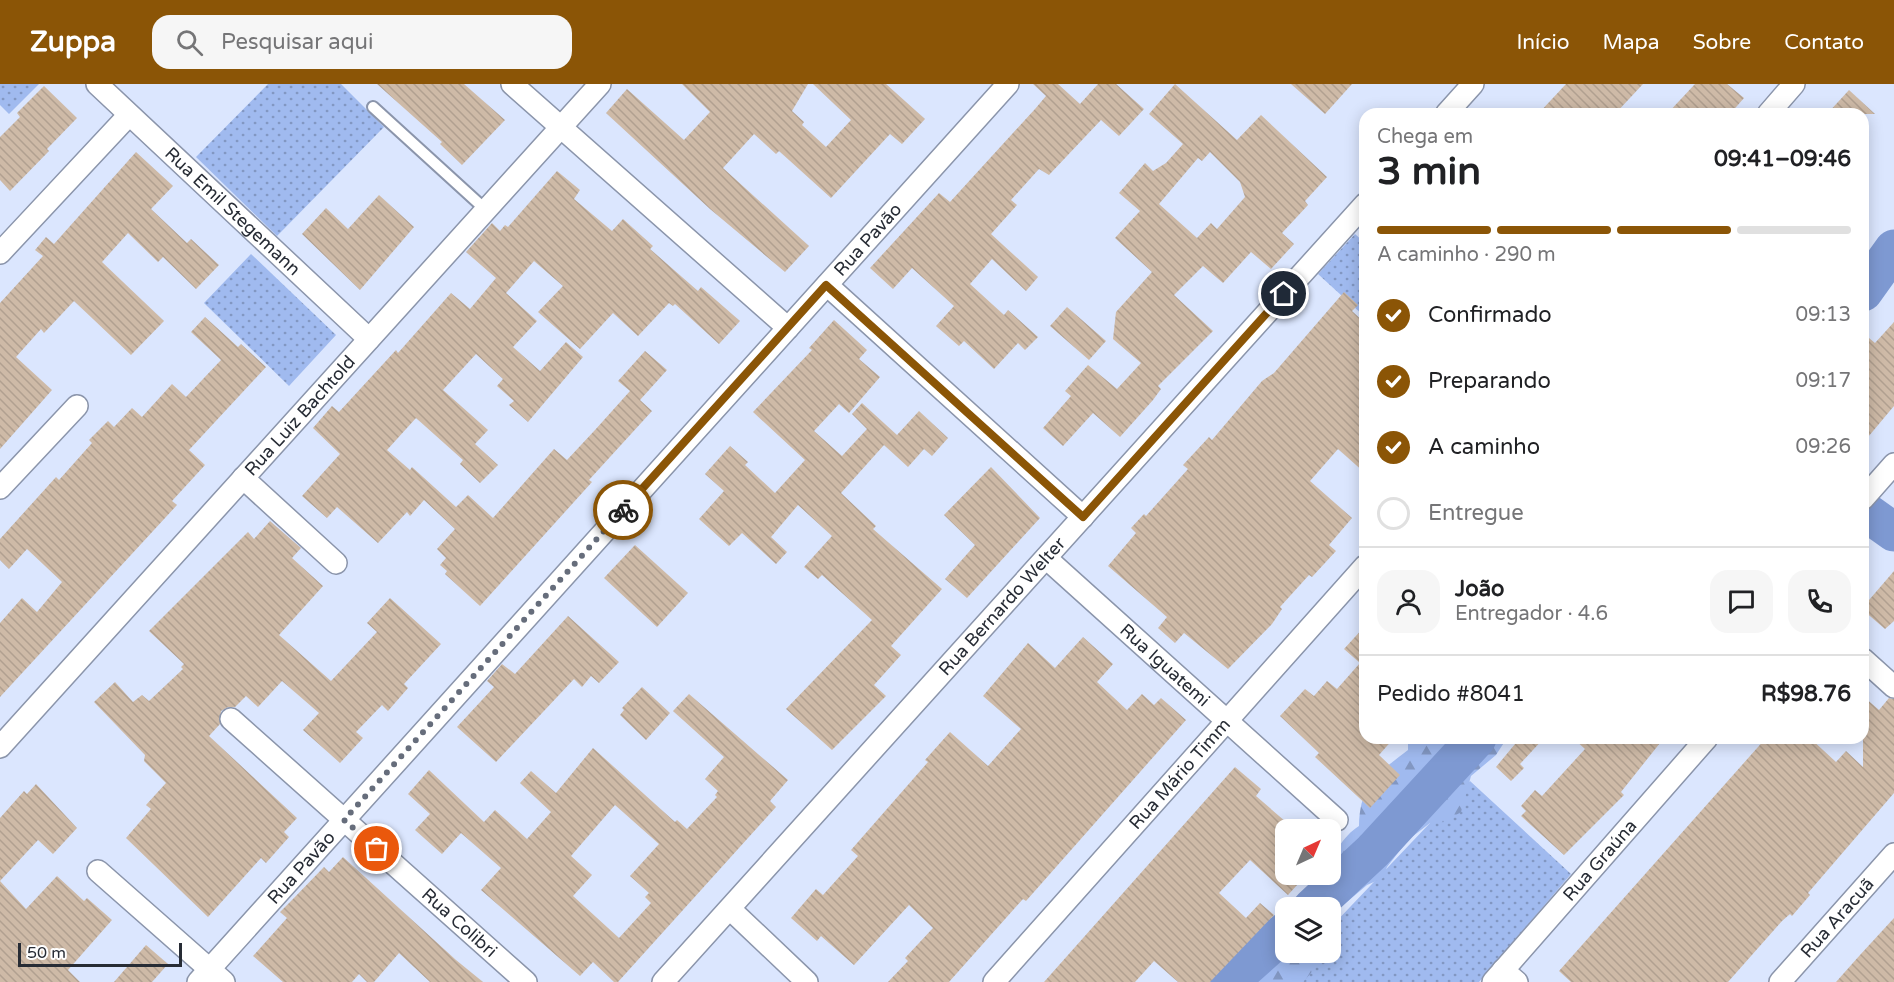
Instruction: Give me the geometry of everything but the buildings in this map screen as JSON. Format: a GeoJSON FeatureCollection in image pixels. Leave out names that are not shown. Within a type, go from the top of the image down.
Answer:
{"type":"FeatureCollection","features":[{"type":"Feature","properties":{"kind":"street","name":"Rua Emil Stegemann"},"geometry":{"type":"LineString","coordinates":[[97,84],[128,116],[369,339]]}},
{"type":"Feature","properties":{"kind":"street"},"geometry":{"type":"LineString","coordinates":[[512,84],[788,328]]}},
{"type":"Feature","properties":{"kind":"street","name":"Rua Luiz Bachtold"},"geometry":{"type":"LineString","coordinates":[[0,747],[600,84]]}},
{"type":"Feature","properties":{"kind":"street","name":"Rua Pavão"},"geometry":{"type":"LineString","coordinates":[[210,978],[344,820],[1008,84]]}},
{"type":"Feature","properties":{"kind":"street"},"geometry":{"type":"LineString","coordinates":[[1451,108],[1473,84]]}},
{"type":"Feature","properties":{"kind":"street"},"geometry":{"type":"LineString","coordinates":[[1773,108],[1794,84]]}},
{"type":"Feature","properties":{"kind":"street"},"geometry":{"type":"LineString","coordinates":[[0,253],[128,116]]}},
{"type":"Feature","properties":{"kind":"street","name":"Rua Bernardo Welter"},"geometry":{"type":"LineString","coordinates":[[663,982],[1359,213]]}},
{"type":"Feature","properties":{"kind":"street"},"geometry":{"type":"LineString","coordinates":[[826,285],[1083,517]]}},
{"type":"Feature","properties":{"kind":"street"},"geometry":{"type":"LineString","coordinates":[[0,488],[77,406]]}},
{"type":"Feature","properties":{"kind":"street"},"geometry":{"type":"LineString","coordinates":[[1869,491],[1894,464]]}},
{"type":"Feature","properties":{"kind":"street"},"geometry":{"type":"LineString","coordinates":[[243,478],[336,563]]}},
{"type":"Feature","properties":{"kind":"street","name":"Rua Iguatemi"},"geometry":{"type":"LineString","coordinates":[[1046,558],[1336,819]]}},
{"type":"Feature","properties":{"kind":"street","name":"Rua Mário Timm"},"geometry":{"type":"LineString","coordinates":[[994,982],[1359,573]]}},
{"type":"Feature","properties":{"kind":"street"},"geometry":{"type":"LineString","coordinates":[[1869,664],[1894,687]]}},
{"type":"Feature","properties":{"kind":"street","name":"Rua Colibri"},"geometry":{"type":"LineString","coordinates":[[231,719],[526,982]]}},
{"type":"Feature","properties":{"kind":"street","name":"Rua Graúna"},"geometry":{"type":"LineString","coordinates":[[1504,978],[1702,744]]}},
{"type":"Feature","properties":{"kind":"street","name":"Rua Aracuã"},"geometry":{"type":"LineString","coordinates":[[1780,982],[1894,854]]}},
{"type":"Feature","properties":{"kind":"street"},"geometry":{"type":"LineString","coordinates":[[98,871],[210,978]]}},
{"type":"Feature","properties":{"kind":"street"},"geometry":{"type":"LineString","coordinates":[[730,909],[807,982]]}},
{"type":"Feature","properties":{"kind":"lane"},"geometry":{"type":"LineString","coordinates":[[373,107],[486,210]]}},
{"type":"Feature","properties":{"kind":"green space"},"geometry":{"type":"Polygon","coordinates":[[[0,84],[39,84],[9,114],[0,105],[0,84]]]}},
{"type":"Feature","properties":{"kind":"green space"},"geometry":{"type":"Polygon","coordinates":[[[268,84],[341,84],[384,127],[277,236],[196,157],[268,84]]]}},
{"type":"Feature","properties":{"kind":"green space"},"geometry":{"type":"Polygon","coordinates":[[[1355,234],[1359,238],[1359,312],[1318,274],[1355,234]]]}},
{"type":"Feature","properties":{"kind":"green space"},"geometry":{"type":"Polygon","coordinates":[[[251,254],[336,335],[289,386],[204,303],[251,254]]]}},
{"type":"Feature","properties":{"kind":"green space"},"geometry":{"type":"Polygon","coordinates":[[[1408,744],[1464,744],[1341,877],[1341,844],[1359,826],[1360,812],[1367,790],[1372,781],[1408,750],[1408,744]]]}},
{"type":"Feature","properties":{"kind":"green space"},"geometry":{"type":"Polygon","coordinates":[[[1478,744],[1503,744],[1496,755],[1471,776],[1461,812],[1445,822],[1430,823],[1408,840],[1387,867],[1383,878],[1367,885],[1341,907],[1341,897],[1322,897],[1359,873],[1478,744]]]}},
{"type":"Feature","properties":{"kind":"green space"},"geometry":{"type":"Polygon","coordinates":[[[1470,781],[1571,874],[1479,982],[1278,982],[1296,963],[1341,963],[1341,916],[1470,781]]]}},
{"type":"Feature","properties":{"kind":"green space"},"geometry":{"type":"Polygon","coordinates":[[[1314,885],[1333,885],[1322,897],[1305,897],[1314,885]]]}},
{"type":"Feature","properties":{"kind":"green space"},"geometry":{"type":"Polygon","coordinates":[[[1275,917],[1275,963],[1315,963],[1311,973],[1303,982],[1234,982],[1253,957],[1225,982],[1203,982],[1269,918],[1275,917]]]}},
{"type":"Feature","properties":{"kind":"waterway"},"geometry":{"type":"LineString","coordinates":[[1869,284],[1894,249]]}},
{"type":"Feature","properties":{"kind":"waterway"},"geometry":{"type":"LineString","coordinates":[[1869,514],[1894,532]]}},
{"type":"Feature","properties":{"kind":"waterway"},"geometry":{"type":"LineString","coordinates":[[1324,897],[1373,851],[1471,744]]}},
{"type":"Feature","properties":{"kind":"waterway"},"geometry":{"type":"LineString","coordinates":[[1229,982],[1275,941]]}},
{"type":"Feature","properties":{"kind":"way so far"},"geometry":{"type":"LineString","coordinates":[[377,849],[344,820],[623,510]]}},
{"type":"Feature","properties":{"kind":"route"},"geometry":{"type":"LineString","coordinates":[[623,510],[826,285],[1083,517],[1284,294]]}}]}
